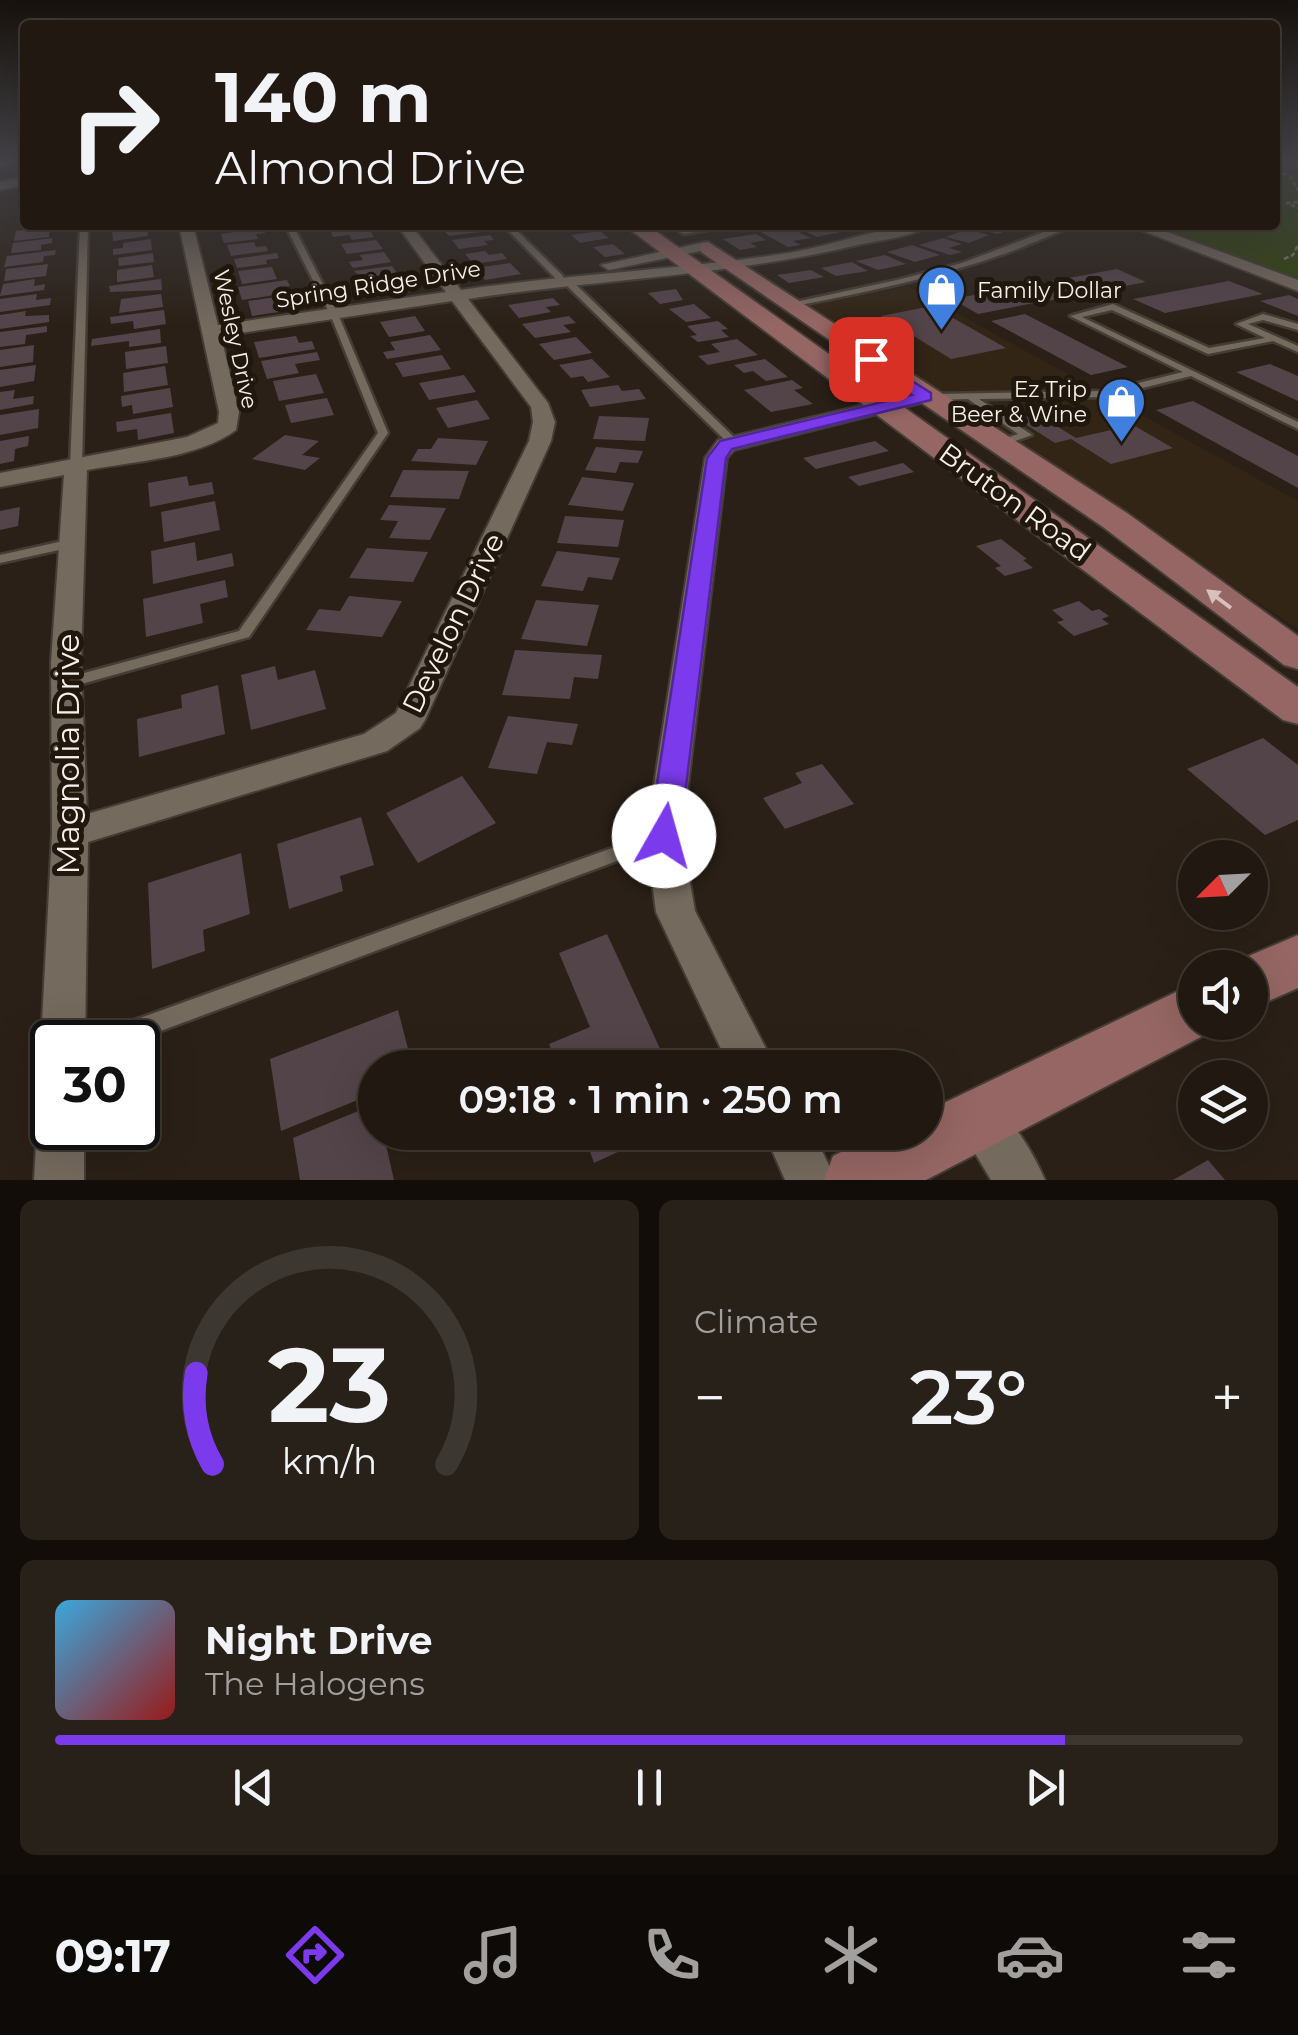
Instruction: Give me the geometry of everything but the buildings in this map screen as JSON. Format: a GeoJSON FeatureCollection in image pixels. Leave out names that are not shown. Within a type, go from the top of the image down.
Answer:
{"type":"FeatureCollection","features":[{"type":"Feature","properties":{"kind":"main road","name":"Bruton Road"},"geometry":{"type":"LineString","coordinates":[[647,230],[733,265],[1114,520],[1298,656]]}},
{"type":"Feature","properties":{"kind":"main road","name":"Bruton Road"},"geometry":{"type":"LineString","coordinates":[[686,245],[884,406],[1298,709]]}},
{"type":"Feature","properties":{"kind":"main road"},"geometry":{"type":"LineString","coordinates":[[1268,974],[1298,960]]}},
{"type":"Feature","properties":{"kind":"main road"},"geometry":{"type":"LineString","coordinates":[[858,1180],[1178,1018]]}},
{"type":"Feature","properties":{"kind":"street","name":"Wesley Drive"},"geometry":{"type":"LineString","coordinates":[[76,466],[192,443],[214,436],[228,425],[187,230]]}},
{"type":"Feature","properties":{"kind":"street","name":"Develon Drive"},"geometry":{"type":"LineString","coordinates":[[70,834],[376,743],[409,720],[540,441],[544,422],[541,407],[408,230]]}},
{"type":"Feature","properties":{"kind":"street"},"geometry":{"type":"LineString","coordinates":[[733,265],[836,248],[905,230]]}},
{"type":"Feature","properties":{"kind":"street"},"geometry":{"type":"LineString","coordinates":[[1148,230],[1298,286]]}},
{"type":"Feature","properties":{"kind":"street","name":"Spring Ridge Drive"},"geometry":{"type":"LineString","coordinates":[[210,332],[559,280],[686,245]]}},
{"type":"Feature","properties":{"kind":"street","name":"Spring Ridge Drive"},"geometry":{"type":"LineString","coordinates":[[559,280],[686,245]]}},
{"type":"Feature","properties":{"kind":"street"},"geometry":{"type":"LineString","coordinates":[[745,1050],[676,912],[664,836],[716,458],[726,445],[926,396]]}},
{"type":"Feature","properties":{"kind":"street"},"geometry":{"type":"LineString","coordinates":[[0,480],[76,466]]}},
{"type":"Feature","properties":{"kind":"street","name":"Magnolia Drive"},"geometry":{"type":"LineString","coordinates":[[64,1020],[70,834],[67,683],[76,466]]}},
{"type":"Feature","properties":{"kind":"street"},"geometry":{"type":"LineString","coordinates":[[977,1118],[1020,1180]]}},
{"type":"Feature","properties":{"kind":"street"},"geometry":{"type":"LineString","coordinates":[[59,1180],[60,1150]]}},
{"type":"Feature","properties":{"kind":"street"},"geometry":{"type":"LineString","coordinates":[[796,1150],[811,1180]]}},
{"type":"Feature","properties":{"kind":"lane"},"geometry":{"type":"LineString","coordinates":[[76,466],[84,230]]}},
{"type":"Feature","properties":{"kind":"lane"},"geometry":{"type":"LineString","coordinates":[[67,683],[244,634],[383,433],[334,314],[292,230]]}},
{"type":"Feature","properties":{"kind":"lane"},"geometry":{"type":"LineString","coordinates":[[512,230],[559,280],[734,443]]}},
{"type":"Feature","properties":{"kind":"lane"},"geometry":{"type":"LineString","coordinates":[[686,245],[722,230]]}},
{"type":"Feature","properties":{"kind":"lane"},"geometry":{"type":"LineString","coordinates":[[790,304],[922,280],[1011,251],[1057,230]]}},
{"type":"Feature","properties":{"kind":"lane"},"geometry":{"type":"LineString","coordinates":[[1269,340],[1208,351],[1113,308],[1074,316],[1298,426]]}},
{"type":"Feature","properties":{"kind":"lane"},"geometry":{"type":"LineString","coordinates":[[1298,326],[1263,316],[1240,324],[1298,350]]}},
{"type":"Feature","properties":{"kind":"lane"},"geometry":{"type":"LineString","coordinates":[[926,396],[972,399],[1106,394],[1192,373]]}},
{"type":"Feature","properties":{"kind":"lane"},"geometry":{"type":"LineString","coordinates":[[972,399],[1027,435],[998,444]]}},
{"type":"Feature","properties":{"kind":"lane"},"geometry":{"type":"LineString","coordinates":[[0,558],[72,542]]}},
{"type":"Feature","properties":{"kind":"lane"},"geometry":{"type":"LineString","coordinates":[[160,1021],[664,836]]}},
{"type":"Feature","properties":{"kind":"shaded area"},"geometry":{"type":"Polygon","coordinates":[[[908,286],[1298,501],[1298,629],[810,305],[908,286]]]}},
{"type":"Feature","properties":{"kind":"green space"},"geometry":{"type":"Polygon","coordinates":[[[1280,215],[1298,215],[1298,279],[1164,230],[1280,230],[1280,215]]]}},
{"type":"Feature","properties":{"kind":"place","name":"Family Dollar"},"geometry":{"type":"Point","coordinates":[942,332]}},
{"type":"Feature","properties":{"kind":"place","name":"Ez Trip Beer & Wine"},"geometry":{"type":"Point","coordinates":[1122,444]}},
{"type":"Feature","properties":{"kind":"route"},"geometry":{"type":"LineString","coordinates":[[664,836],[716,458],[726,445],[926,396],[871,359]]}}]}
